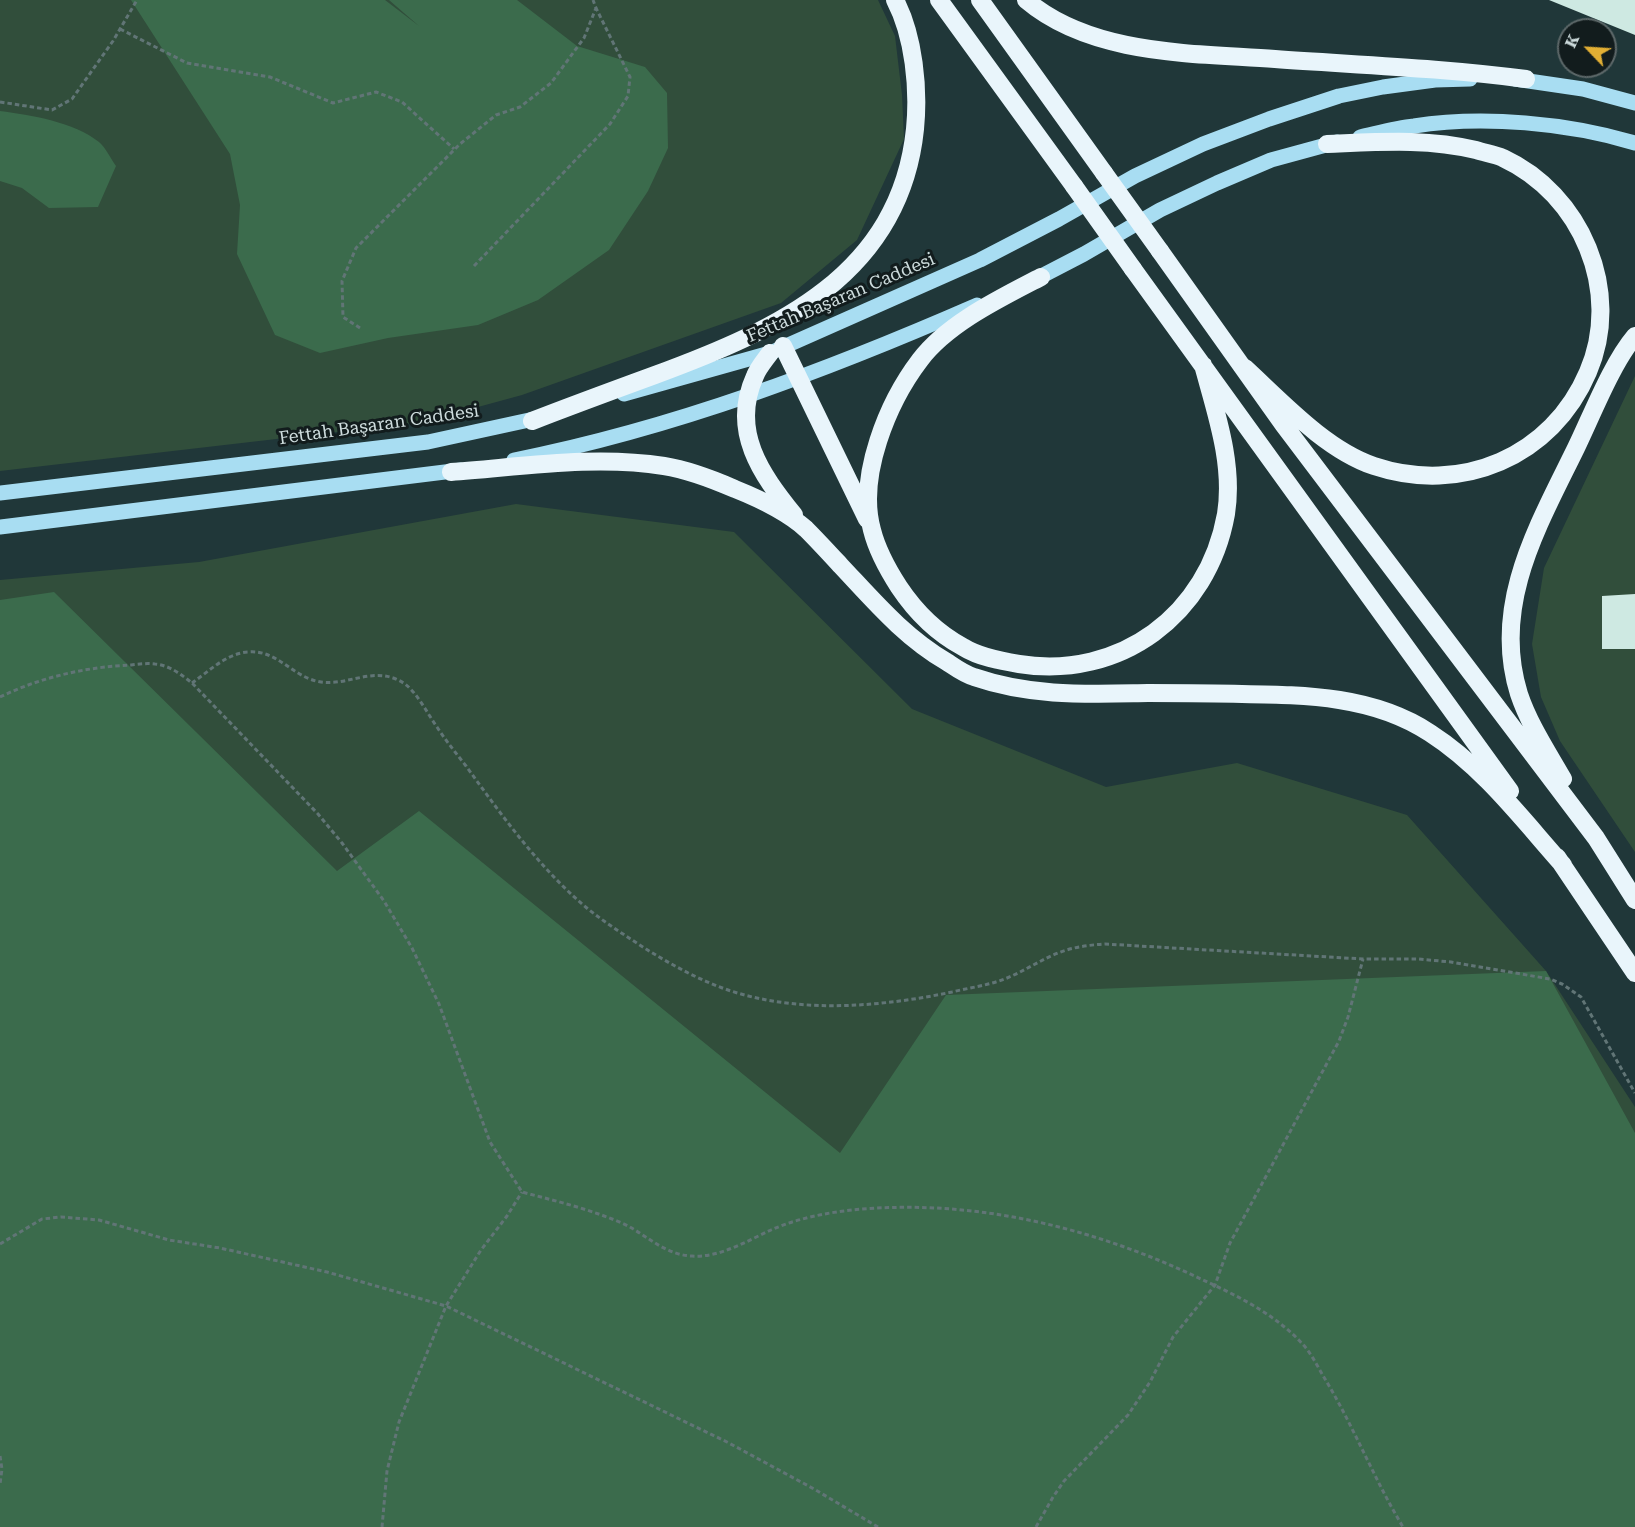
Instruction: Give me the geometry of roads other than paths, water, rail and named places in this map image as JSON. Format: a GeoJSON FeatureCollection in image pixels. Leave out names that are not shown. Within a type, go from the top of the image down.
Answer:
{"type":"FeatureCollection","features":[{"type":"Feature","properties":{"kind":"highway"},"geometry":{"type":"LineString","coordinates":[[532,421],[741,341],[778,322],[821,293],[855,261],[884,225],[895,205],[903,184],[914,139],[915,78],[906,28],[896,0]]}},
{"type":"Feature","properties":{"kind":"highway"},"geometry":{"type":"LineString","coordinates":[[939,0],[1563,865],[1635,973]]}},
{"type":"Feature","properties":{"kind":"highway"},"geometry":{"type":"LineString","coordinates":[[980,0],[1283,424],[1596,838]]}},
{"type":"Feature","properties":{"kind":"highway"},"geometry":{"type":"LineString","coordinates":[[1026,0],[1068,26],[1140,49],[1362,66],[1429,68],[1526,79]]}},
{"type":"Feature","properties":{"kind":"highway"},"geometry":{"type":"LineString","coordinates":[[1245,368],[1290,410],[1346,453],[1373,466],[1407,475],[1439,477],[1473,472],[1500,463],[1526,449],[1564,414],[1589,370],[1598,342],[1600,315],[1599,287],[1592,257],[1570,213],[1538,180],[1501,157],[1451,144],[1414,141],[1327,144]]}},
{"type":"Feature","properties":{"kind":"highway"},"geometry":{"type":"LineString","coordinates":[[872,529],[869,501],[876,446],[886,419],[921,359],[946,334],[990,304],[1041,277]]}},
{"type":"Feature","properties":{"kind":"highway"},"geometry":{"type":"LineString","coordinates":[[1635,336],[1619,360],[1534,535],[1515,589],[1510,620],[1510,646],[1514,669],[1519,693],[1528,717],[1596,838],[1635,900]]}},
{"type":"Feature","properties":{"kind":"highway"},"geometry":{"type":"LineString","coordinates":[[1203,365],[1221,433],[1228,479],[1226,513],[1217,548],[1205,575],[1184,604],[1156,632],[1107,659],[1075,666],[1041,668],[1001,662],[963,648],[914,609],[889,571],[872,529],[798,378],[776,350],[755,376],[748,395],[747,431],[762,472],[804,528],[883,613],[930,652],[969,676],[1029,692],[1322,696],[1379,709],[1429,732],[1473,767],[1496,789],[1563,865]]}},
{"type":"Feature","properties":{"kind":"highway"},"geometry":{"type":"LineString","coordinates":[[451,472],[567,463],[625,462],[665,466],[705,476],[751,495],[804,528]]}},
{"type":"Feature","properties":{"kind":"main road","name":"Fettah Başaran Caddesi"},"geometry":{"type":"LineString","coordinates":[[0,493],[429,442],[532,421],[776,350],[980,260],[1135,176],[1183,153],[1269,118],[1339,96],[1435,80],[1526,79],[1583,89],[1635,103]]}},
{"type":"Feature","properties":{"kind":"main road"},"geometry":{"type":"LineString","coordinates":[[0,527],[451,472],[554,452],[702,412],[798,378],[904,336],[1041,277],[1160,210],[1207,188],[1271,160],[1327,144],[1415,126],[1465,122],[1574,129],[1635,143]]}}]}
